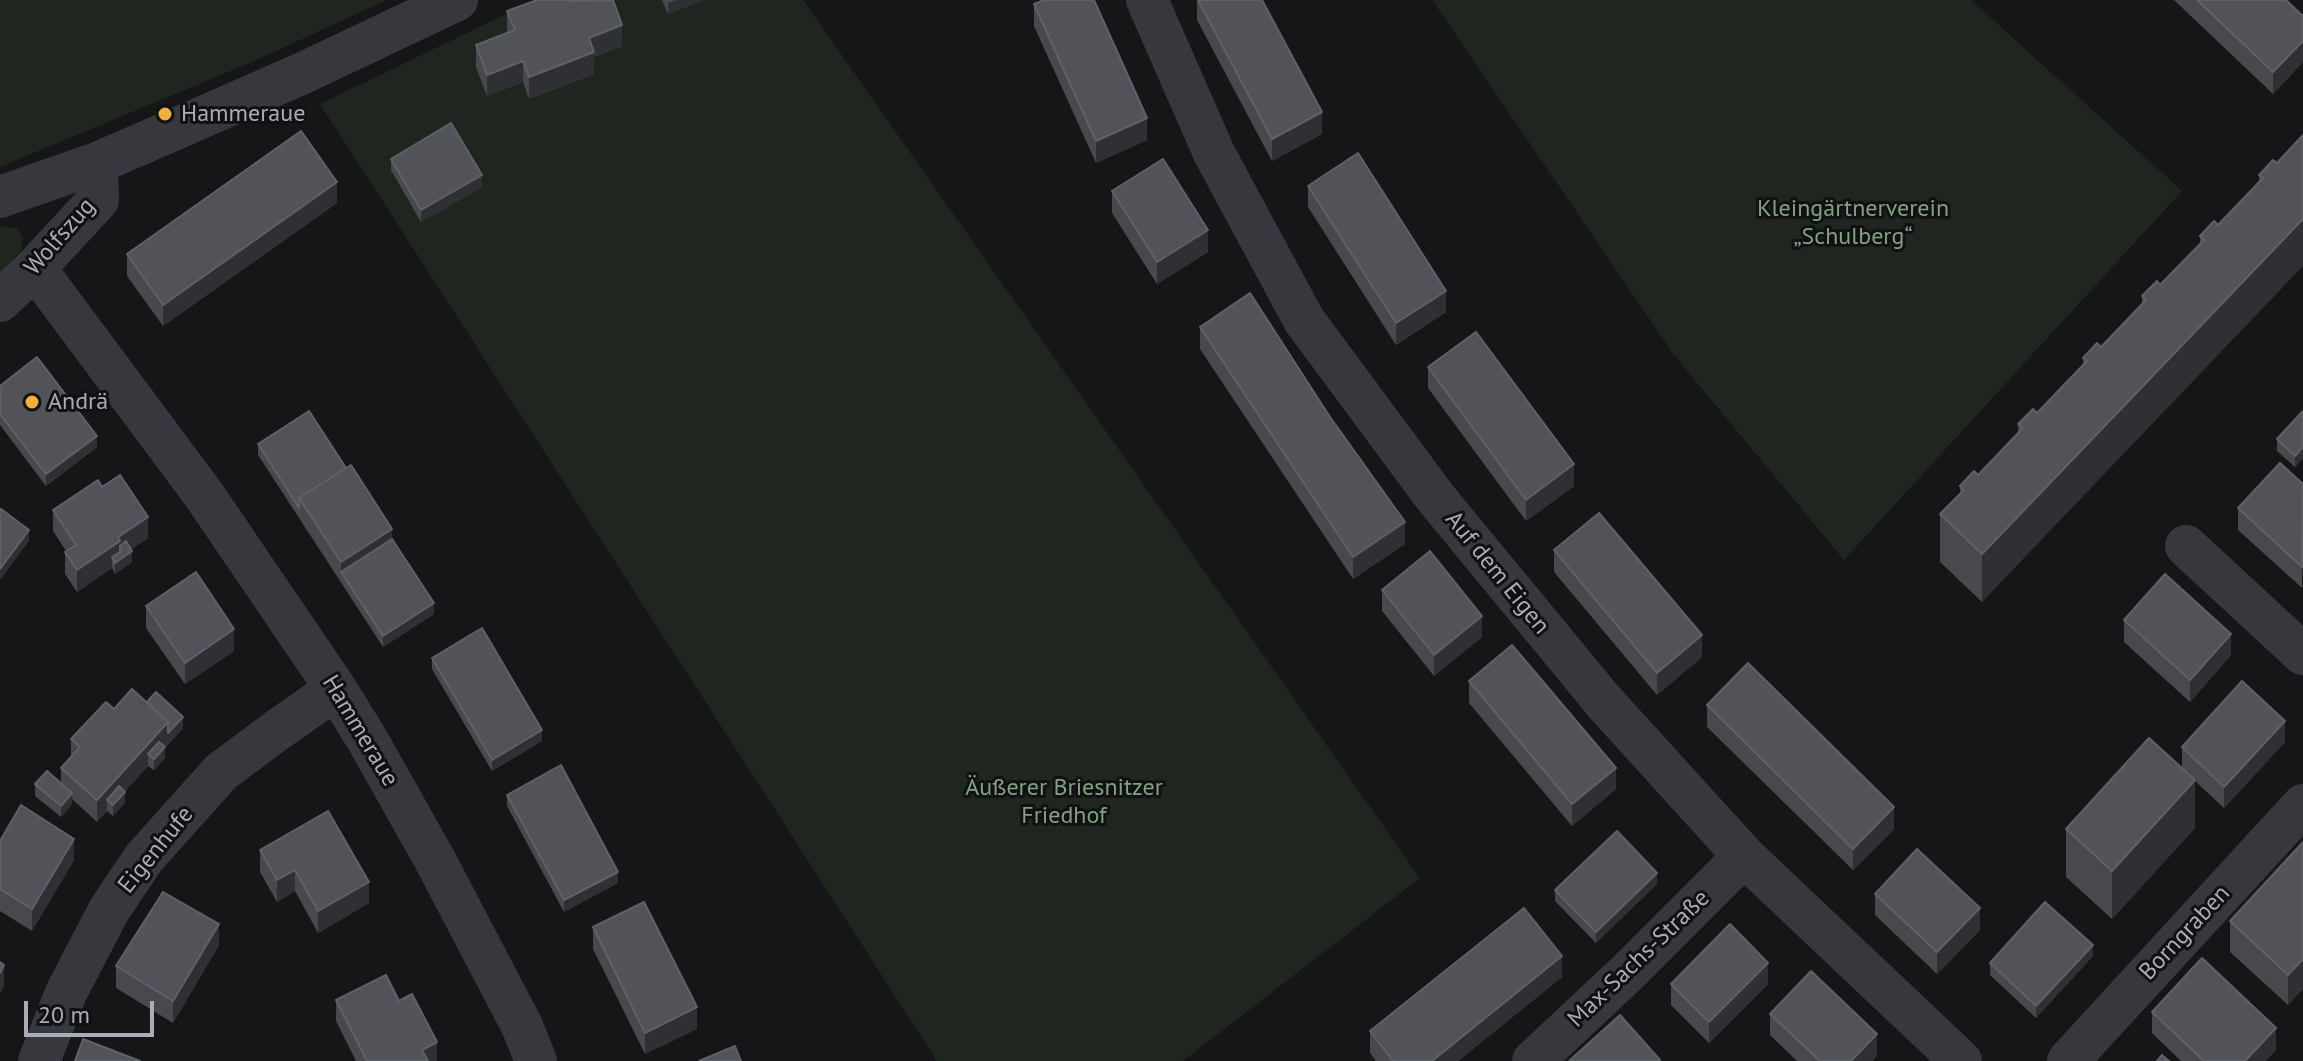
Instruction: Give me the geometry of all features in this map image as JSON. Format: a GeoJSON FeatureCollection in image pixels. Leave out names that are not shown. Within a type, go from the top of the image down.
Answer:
{"type":"FeatureCollection","features":[{"type":"Feature","properties":{"kind":"street"},"geometry":{"type":"LineString","coordinates":[[0,197],[97,163],[303,73],[457,0]]}},
{"type":"Feature","properties":{"kind":"street","name":"Auf dem Eigen"},"geometry":{"type":"LineString","coordinates":[[1147,0],[1214,153],[1304,320],[1445,509],[1604,702],[1744,856],[1961,1061]]}},
{"type":"Feature","properties":{"kind":"street","name":"Wolfszug"},"geometry":{"type":"LineString","coordinates":[[0,301],[98,200],[97,163]]}},
{"type":"Feature","properties":{"kind":"street","name":"Hammeraue"},"geometry":{"type":"LineString","coordinates":[[35,268],[204,495],[336,689],[435,860],[522,1026],[536,1061]]}},
{"type":"Feature","properties":{"kind":"street"},"geometry":{"type":"LineString","coordinates":[[2186,546],[2303,654]]}},
{"type":"Feature","properties":{"kind":"street","name":"Eigenhufe"},"geometry":{"type":"LineString","coordinates":[[39,1061],[66,993],[109,910],[144,858],[221,772],[336,689]]}},
{"type":"Feature","properties":{"kind":"street","name":"Borngraben"},"geometry":{"type":"LineString","coordinates":[[2068,1061],[2303,805]]}},
{"type":"Feature","properties":{"kind":"street","name":"Max-Sachs-Straße"},"geometry":{"type":"LineString","coordinates":[[1533,1061],[1744,856]]}},
{"type":"Feature","properties":{"kind":"green space"},"geometry":{"type":"Polygon","coordinates":[[[0,0],[387,0],[252,62],[0,167],[0,0]]]}},
{"type":"Feature","properties":{"kind":"green space","name":"Äußerer Briesnitzer Friedhof"},"geometry":{"type":"Polygon","coordinates":[[[535,0],[803,0],[1420,878],[1183,1061],[937,1061],[320,104],[535,0]]]}},
{"type":"Feature","properties":{"kind":"green space","name":"Kleingärtnerverein „Schulberg“"},"geometry":{"type":"Polygon","coordinates":[[[1432,0],[1971,0],[2182,191],[1844,560],[1674,355],[1432,0]]]}},
{"type":"Feature","properties":{"kind":"green space"},"geometry":{"type":"Polygon","coordinates":[[[0,227],[18,229],[23,238],[21,251],[0,274],[0,227]]]}},
{"type":"Feature","properties":{"kind":"building"},"geometry":{"type":"Polygon","coordinates":[[[537,0],[613,0],[622,25],[589,38],[594,52],[529,77],[523,61],[487,75],[476,45],[515,30],[507,11],[537,0]]]}},
{"type":"Feature","properties":{"kind":"building"},"geometry":{"type":"Polygon","coordinates":[[[1044,0],[1094,0],[1147,118],[1096,141],[1034,4],[1044,0]]]}},
{"type":"Feature","properties":{"kind":"building"},"geometry":{"type":"Polygon","coordinates":[[[1198,0],[1262,0],[1322,112],[1272,139],[1198,0]]]}},
{"type":"Feature","properties":{"kind":"building"},"geometry":{"type":"Polygon","coordinates":[[[2197,0],[2286,0],[2303,16],[2303,41],[2273,72],[2197,0]]]}},
{"type":"Feature","properties":{"kind":"building"},"geometry":{"type":"Polygon","coordinates":[[[451,123],[482,175],[421,210],[391,159],[451,123]]]}},
{"type":"Feature","properties":{"kind":"building"},"geometry":{"type":"Polygon","coordinates":[[[301,131],[337,182],[163,305],[127,254],[301,131]]]}},
{"type":"Feature","properties":{"kind":"building"},"geometry":{"type":"Polygon","coordinates":[[[2303,135],[2303,219],[1982,554],[1940,514],[1964,490],[1960,486],[1974,471],[1978,475],[2023,428],[2018,424],[2033,409],[2037,413],[2087,361],[2083,358],[2097,343],[2101,347],[2146,300],[2142,296],[2157,281],[2160,285],[2204,240],[2200,236],[2214,221],[2218,225],[2263,178],[2259,175],[2273,160],[2277,163],[2303,135]]]}},
{"type":"Feature","properties":{"kind":"building"},"geometry":{"type":"Polygon","coordinates":[[[1358,153],[1446,291],[1396,323],[1308,186],[1358,153]]]}},
{"type":"Feature","properties":{"kind":"building"},"geometry":{"type":"Polygon","coordinates":[[[1163,159],[1208,230],[1157,262],[1112,191],[1163,159]]]}},
{"type":"Feature","properties":{"kind":"building"},"geometry":{"type":"Polygon","coordinates":[[[1250,293],[1330,417],[1405,522],[1353,557],[1200,327],[1250,293]]]}},
{"type":"Feature","properties":{"kind":"building"},"geometry":{"type":"Polygon","coordinates":[[[1476,332],[1574,464],[1526,500],[1428,367],[1476,332]]]}},
{"type":"Feature","properties":{"kind":"building"},"geometry":{"type":"Polygon","coordinates":[[[37,357],[97,436],[46,474],[0,414],[0,386],[37,357]]]}},
{"type":"Feature","properties":{"kind":"building"},"geometry":{"type":"Polygon","coordinates":[[[309,411],[346,468],[299,498],[299,508],[258,444],[309,411]]]}},
{"type":"Feature","properties":{"kind":"building"},"geometry":{"type":"Polygon","coordinates":[[[2303,411],[2303,447],[2295,456],[2277,439],[2303,411]]]}},
{"type":"Feature","properties":{"kind":"building"},"geometry":{"type":"Polygon","coordinates":[[[2280,463],[2303,484],[2302,567],[2238,508],[2280,463]]]}},
{"type":"Feature","properties":{"kind":"building"},"geometry":{"type":"Polygon","coordinates":[[[351,465],[392,529],[341,562],[299,498],[351,465]]]}},
{"type":"Feature","properties":{"kind":"building"},"geometry":{"type":"Polygon","coordinates":[[[120,475],[148,517],[118,537],[120,541],[77,570],[65,552],[76,545],[53,510],[98,480],[102,487],[120,475]]]}},
{"type":"Feature","properties":{"kind":"building"},"geometry":{"type":"Polygon","coordinates":[[[0,510],[29,530],[0,569],[0,510]]]}},
{"type":"Feature","properties":{"kind":"building"},"geometry":{"type":"Polygon","coordinates":[[[1599,513],[1702,635],[1657,673],[1554,550],[1599,513]]]}},
{"type":"Feature","properties":{"kind":"building"},"geometry":{"type":"Polygon","coordinates":[[[392,539],[434,603],[383,636],[341,572],[392,539]]]}},
{"type":"Feature","properties":{"kind":"building"},"geometry":{"type":"Polygon","coordinates":[[[126,541],[132,551],[115,563],[112,557],[120,552],[120,546],[126,541]]]}},
{"type":"Feature","properties":{"kind":"building"},"geometry":{"type":"Polygon","coordinates":[[[1430,551],[1482,616],[1434,655],[1382,590],[1430,551]]]}},
{"type":"Feature","properties":{"kind":"building"},"geometry":{"type":"Polygon","coordinates":[[[196,572],[234,629],[185,663],[146,606],[196,572]]]}},
{"type":"Feature","properties":{"kind":"building"},"geometry":{"type":"Polygon","coordinates":[[[2165,574],[2231,634],[2190,680],[2124,620],[2165,574]]]}},
{"type":"Feature","properties":{"kind":"building"},"geometry":{"type":"Polygon","coordinates":[[[482,628],[542,730],[492,760],[432,658],[482,628]]]}},
{"type":"Feature","properties":{"kind":"building"},"geometry":{"type":"Polygon","coordinates":[[[1512,645],[1616,768],[1572,804],[1469,681],[1512,645]]]}},
{"type":"Feature","properties":{"kind":"building"},"geometry":{"type":"Polygon","coordinates":[[[1748,663],[1894,807],[1853,849],[1707,705],[1748,663]]]}},
{"type":"Feature","properties":{"kind":"building"},"geometry":{"type":"Polygon","coordinates":[[[2242,681],[2285,721],[2224,787],[2182,747],[2242,681]]]}},
{"type":"Feature","properties":{"kind":"building"},"geometry":{"type":"Polygon","coordinates":[[[132,689],[168,722],[97,800],[61,768],[80,747],[71,739],[106,702],[114,709],[132,689]]]}},
{"type":"Feature","properties":{"kind":"building"},"geometry":{"type":"Polygon","coordinates":[[[156,692],[183,717],[168,733],[168,722],[147,702],[156,692]]]}},
{"type":"Feature","properties":{"kind":"building"},"geometry":{"type":"Polygon","coordinates":[[[2149,738],[2195,780],[2112,871],[2066,829],[2149,738]]]}},
{"type":"Feature","properties":{"kind":"building"},"geometry":{"type":"Polygon","coordinates":[[[159,742],[165,747],[154,759],[148,754],[159,742]]]}},
{"type":"Feature","properties":{"kind":"building"},"geometry":{"type":"Polygon","coordinates":[[[561,765],[618,872],[564,900],[507,795],[561,765]]]}},
{"type":"Feature","properties":{"kind":"building"},"geometry":{"type":"Polygon","coordinates":[[[47,771],[72,793],[61,806],[35,784],[47,771]]]}},
{"type":"Feature","properties":{"kind":"building"},"geometry":{"type":"Polygon","coordinates":[[[119,786],[125,792],[113,805],[107,800],[119,786]]]}},
{"type":"Feature","properties":{"kind":"building"},"geometry":{"type":"Polygon","coordinates":[[[21,805],[74,839],[32,909],[0,889],[0,841],[21,805]]]}},
{"type":"Feature","properties":{"kind":"building"},"geometry":{"type":"Polygon","coordinates":[[[328,811],[369,882],[318,911],[295,870],[277,880],[260,850],[328,811]]]}},
{"type":"Feature","properties":{"kind":"building"},"geometry":{"type":"Polygon","coordinates":[[[1617,831],[1657,873],[1596,932],[1555,890],[1617,831]]]}},
{"type":"Feature","properties":{"kind":"building"},"geometry":{"type":"Polygon","coordinates":[[[2303,842],[2303,959],[2288,975],[2230,921],[2303,842]]]}},
{"type":"Feature","properties":{"kind":"building"},"geometry":{"type":"Polygon","coordinates":[[[1917,849],[1980,908],[1937,952],[1875,894],[1917,849]]]}},
{"type":"Feature","properties":{"kind":"building"},"geometry":{"type":"Polygon","coordinates":[[[163,892],[219,924],[173,1001],[116,966],[163,892]]]}},
{"type":"Feature","properties":{"kind":"building"},"geometry":{"type":"Polygon","coordinates":[[[644,902],[697,1007],[645,1033],[593,927],[644,902]]]}},
{"type":"Feature","properties":{"kind":"building"},"geometry":{"type":"Polygon","coordinates":[[[2045,902],[2093,945],[2036,1006],[1990,963],[2045,902]]]}},
{"type":"Feature","properties":{"kind":"building"},"geometry":{"type":"Polygon","coordinates":[[[1524,908],[1562,956],[1432,1061],[1393,1061],[1370,1031],[1524,908]]]}},
{"type":"Feature","properties":{"kind":"building"},"geometry":{"type":"Polygon","coordinates":[[[1730,924],[1768,963],[1709,1022],[1671,984],[1730,924]]]}},
{"type":"Feature","properties":{"kind":"building"},"geometry":{"type":"Polygon","coordinates":[[[2202,958],[2276,1028],[2245,1061],[2204,1061],[2152,1012],[2202,958]]]}},
{"type":"Feature","properties":{"kind":"building"},"geometry":{"type":"Polygon","coordinates":[[[1811,971],[1877,1034],[1851,1061],[1820,1061],[1770,1014],[1811,971]]]}},
{"type":"Feature","properties":{"kind":"building"},"geometry":{"type":"Polygon","coordinates":[[[386,975],[399,1001],[412,994],[437,1042],[422,1050],[428,1061],[367,1061],[336,1000],[386,975]]]}},
{"type":"Feature","properties":{"kind":"building"},"geometry":{"type":"Polygon","coordinates":[[[1620,1015],[1659,1061],[1569,1061],[1620,1015]]]}},
{"type":"Feature","properties":{"kind":"building"},"geometry":{"type":"Polygon","coordinates":[[[83,1039],[140,1061],[75,1061],[83,1039]]]}},
{"type":"Feature","properties":{"kind":"building"},"geometry":{"type":"Polygon","coordinates":[[[735,1046],[741,1061],[699,1061],[735,1046]]]}},
{"type":"Feature","properties":{"kind":"place","name":"Hammeraue"},"geometry":{"type":"Point","coordinates":[165,114]}},
{"type":"Feature","properties":{"kind":"place","name":"Andrä"},"geometry":{"type":"Point","coordinates":[32,402]}}]}
